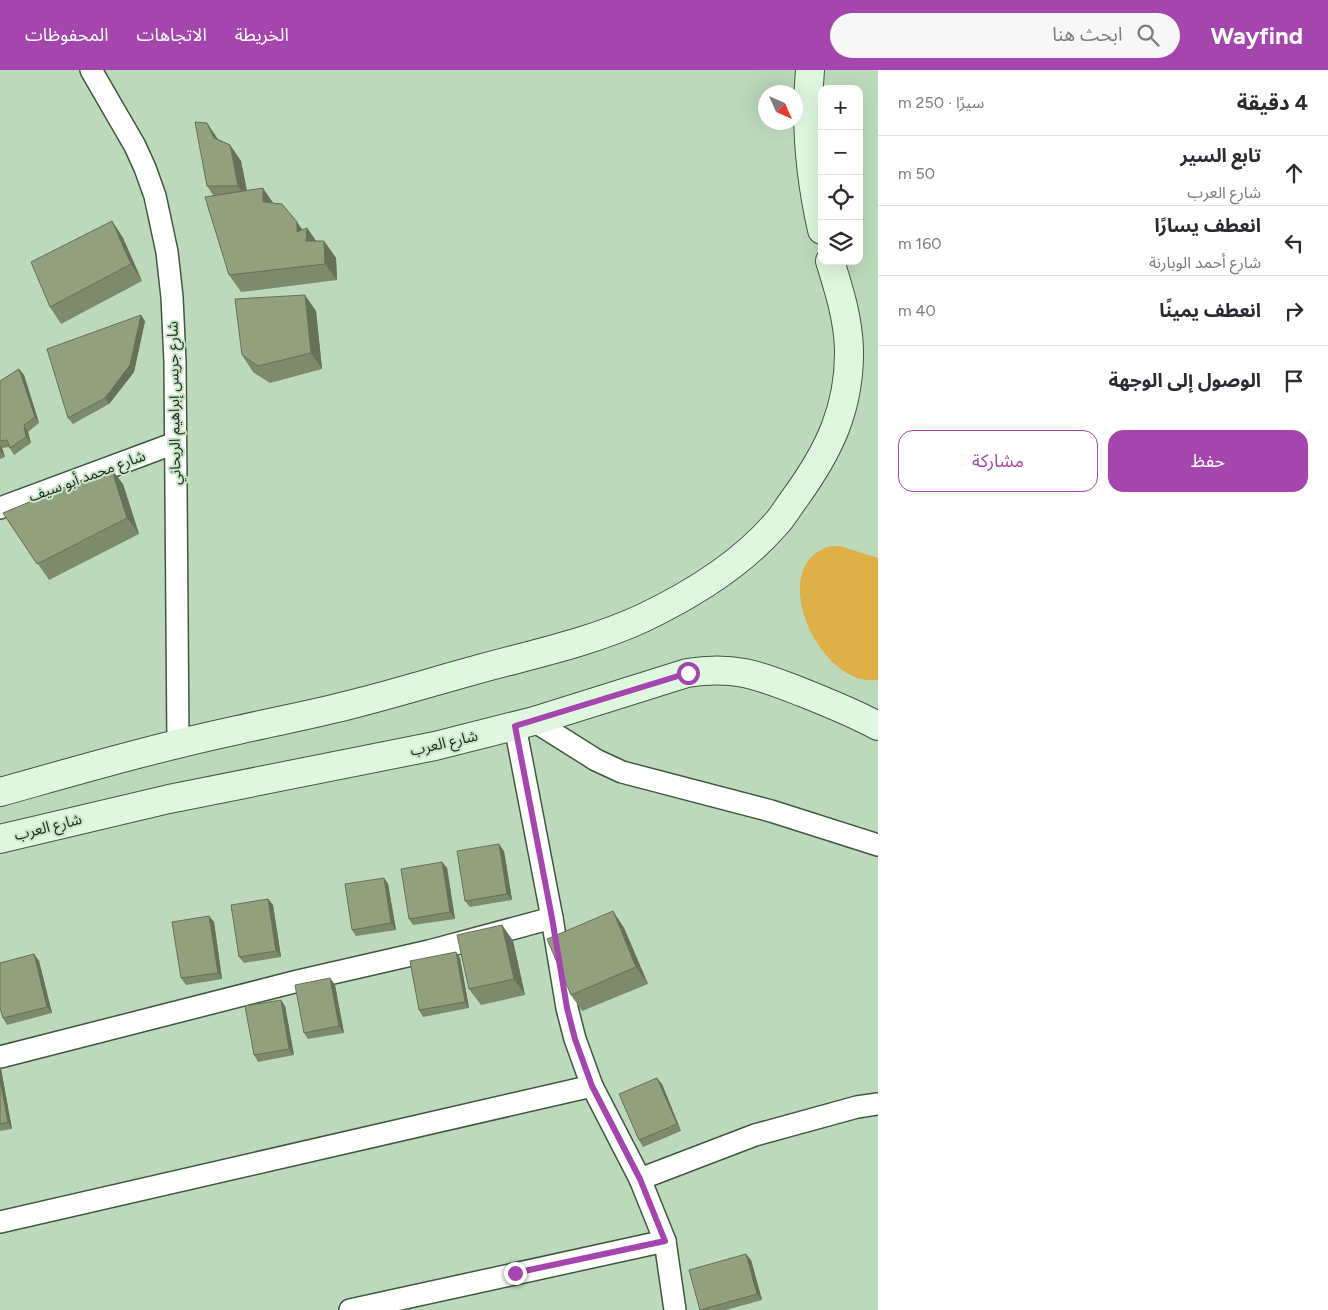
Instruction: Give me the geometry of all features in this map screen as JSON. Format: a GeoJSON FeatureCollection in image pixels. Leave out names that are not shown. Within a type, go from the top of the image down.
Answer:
{"type":"FeatureCollection","features":[{"type":"Feature","properties":{"kind":"main road"},"geometry":{"type":"LineString","coordinates":[[810,70],[808,126],[810,166],[820,220]]}},
{"type":"Feature","properties":{"kind":"main road"},"geometry":{"type":"LineString","coordinates":[[0,792],[178,743],[350,705],[585,640],[614,630],[668,605],[694,590],[723,571],[776,525],[815,470],[828,447],[845,397],[849,348],[843,304],[831,265]]}},
{"type":"Feature","properties":{"kind":"main road","name":"شارع العرب"},"geometry":{"type":"LineString","coordinates":[[0,839],[169,799],[375,759],[524,723],[688,673],[719,669],[768,678],[848,710],[878,726]]}},
{"type":"Feature","properties":{"kind":"street","name":"شارع جريس إبراهيم الريحاني"},"geometry":{"type":"LineString","coordinates":[[94,73],[145,168],[155,196],[163,228],[172,297],[175,362],[178,743]]}},
{"type":"Feature","properties":{"kind":"street","name":"شارع محمد أبو سيف"},"geometry":{"type":"LineString","coordinates":[[0,508],[175,443]]}},
{"type":"Feature","properties":{"kind":"street"},"geometry":{"type":"LineString","coordinates":[[524,723],[622,772],[771,811],[878,845]]}},
{"type":"Feature","properties":{"kind":"street"},"geometry":{"type":"LineString","coordinates":[[524,723],[567,1008],[581,1060],[592,1086],[640,1179],[665,1241],[675,1310]]}},
{"type":"Feature","properties":{"kind":"street"},"geometry":{"type":"LineString","coordinates":[[0,1057],[298,981],[429,951],[552,918]]}},
{"type":"Feature","properties":{"kind":"street"},"geometry":{"type":"LineString","coordinates":[[0,1222],[505,1104],[592,1086]]}},
{"type":"Feature","properties":{"kind":"street"},"geometry":{"type":"LineString","coordinates":[[640,1179],[755,1135],[878,1104]]}},
{"type":"Feature","properties":{"kind":"street"},"geometry":{"type":"LineString","coordinates":[[350,1310],[665,1241]]}},
{"type":"Feature","properties":{"kind":"shaded area"},"geometry":{"type":"Polygon","coordinates":[[[831,546],[840,546],[878,558],[878,680],[856,677],[836,665],[819,646],[806,622],[800,598],[802,575],[811,557],[831,546]]]}},
{"type":"Feature","properties":{"kind":"building"},"geometry":{"type":"Polygon","coordinates":[[[195,122],[207,123],[214,138],[230,145],[238,186],[207,186],[195,122]]]}},
{"type":"Feature","properties":{"kind":"building"},"geometry":{"type":"Polygon","coordinates":[[[263,188],[263,202],[282,204],[297,222],[297,232],[307,228],[306,241],[324,241],[325,264],[229,275],[205,197],[263,188]]]}},
{"type":"Feature","properties":{"kind":"building"},"geometry":{"type":"Polygon","coordinates":[[[112,221],[131,264],[50,307],[31,262],[112,221]]]}},
{"type":"Feature","properties":{"kind":"building"},"geometry":{"type":"Polygon","coordinates":[[[305,295],[311,353],[258,366],[242,355],[235,299],[305,295]]]}},
{"type":"Feature","properties":{"kind":"building"},"geometry":{"type":"Polygon","coordinates":[[[141,315],[130,365],[105,398],[68,418],[47,349],[141,315]]]}},
{"type":"Feature","properties":{"kind":"building"},"geometry":{"type":"Polygon","coordinates":[[[19,369],[35,417],[24,425],[26,437],[10,448],[7,440],[0,441],[0,381],[19,369]]]}},
{"type":"Feature","properties":{"kind":"building"},"geometry":{"type":"Polygon","coordinates":[[[111,468],[127,518],[37,564],[3,513],[111,468]]]}},
{"type":"Feature","properties":{"kind":"building"},"geometry":{"type":"Polygon","coordinates":[[[499,844],[507,894],[465,901],[457,851],[499,844]]]}},
{"type":"Feature","properties":{"kind":"building"},"geometry":{"type":"Polygon","coordinates":[[[442,862],[450,912],[409,919],[401,869],[442,862]]]}},
{"type":"Feature","properties":{"kind":"building"},"geometry":{"type":"Polygon","coordinates":[[[384,878],[391,923],[352,930],[345,884],[384,878]]]}},
{"type":"Feature","properties":{"kind":"building"},"geometry":{"type":"Polygon","coordinates":[[[268,899],[276,951],[239,957],[231,905],[268,899]]]}},
{"type":"Feature","properties":{"kind":"building"},"geometry":{"type":"Polygon","coordinates":[[[613,911],[636,967],[571,995],[547,939],[613,911]]]}},
{"type":"Feature","properties":{"kind":"building"},"geometry":{"type":"Polygon","coordinates":[[[209,916],[218,973],[181,978],[172,922],[209,916]]]}},
{"type":"Feature","properties":{"kind":"building"},"geometry":{"type":"Polygon","coordinates":[[[502,925],[514,979],[469,989],[457,935],[502,925]]]}},
{"type":"Feature","properties":{"kind":"building"},"geometry":{"type":"Polygon","coordinates":[[[456,952],[465,1002],[419,1010],[410,961],[456,952]]]}},
{"type":"Feature","properties":{"kind":"building"},"geometry":{"type":"Polygon","coordinates":[[[34,954],[47,1007],[3,1018],[0,1008],[0,963],[34,954]]]}},
{"type":"Feature","properties":{"kind":"building"},"geometry":{"type":"Polygon","coordinates":[[[330,978],[339,1026],[304,1033],[295,985],[330,978]]]}},
{"type":"Feature","properties":{"kind":"building"},"geometry":{"type":"Polygon","coordinates":[[[281,1000],[289,1049],[254,1055],[245,1006],[281,1000]]]}},
{"type":"Feature","properties":{"kind":"building"},"geometry":{"type":"Polygon","coordinates":[[[657,1078],[677,1124],[639,1140],[619,1094],[657,1078]]]}},
{"type":"Feature","properties":{"kind":"building"},"geometry":{"type":"Polygon","coordinates":[[[0,1080],[8,1122],[0,1124],[0,1080]]]}},
{"type":"Feature","properties":{"kind":"building"},"geometry":{"type":"Polygon","coordinates":[[[746,1254],[757,1294],[700,1310],[689,1270],[746,1254]]]}},
{"type":"Feature","properties":{"kind":"route"},"geometry":{"type":"LineString","coordinates":[[515,1273],[665,1241],[640,1179],[592,1086],[581,1060],[567,1008],[552,918],[515,726],[688,673]]}}]}
